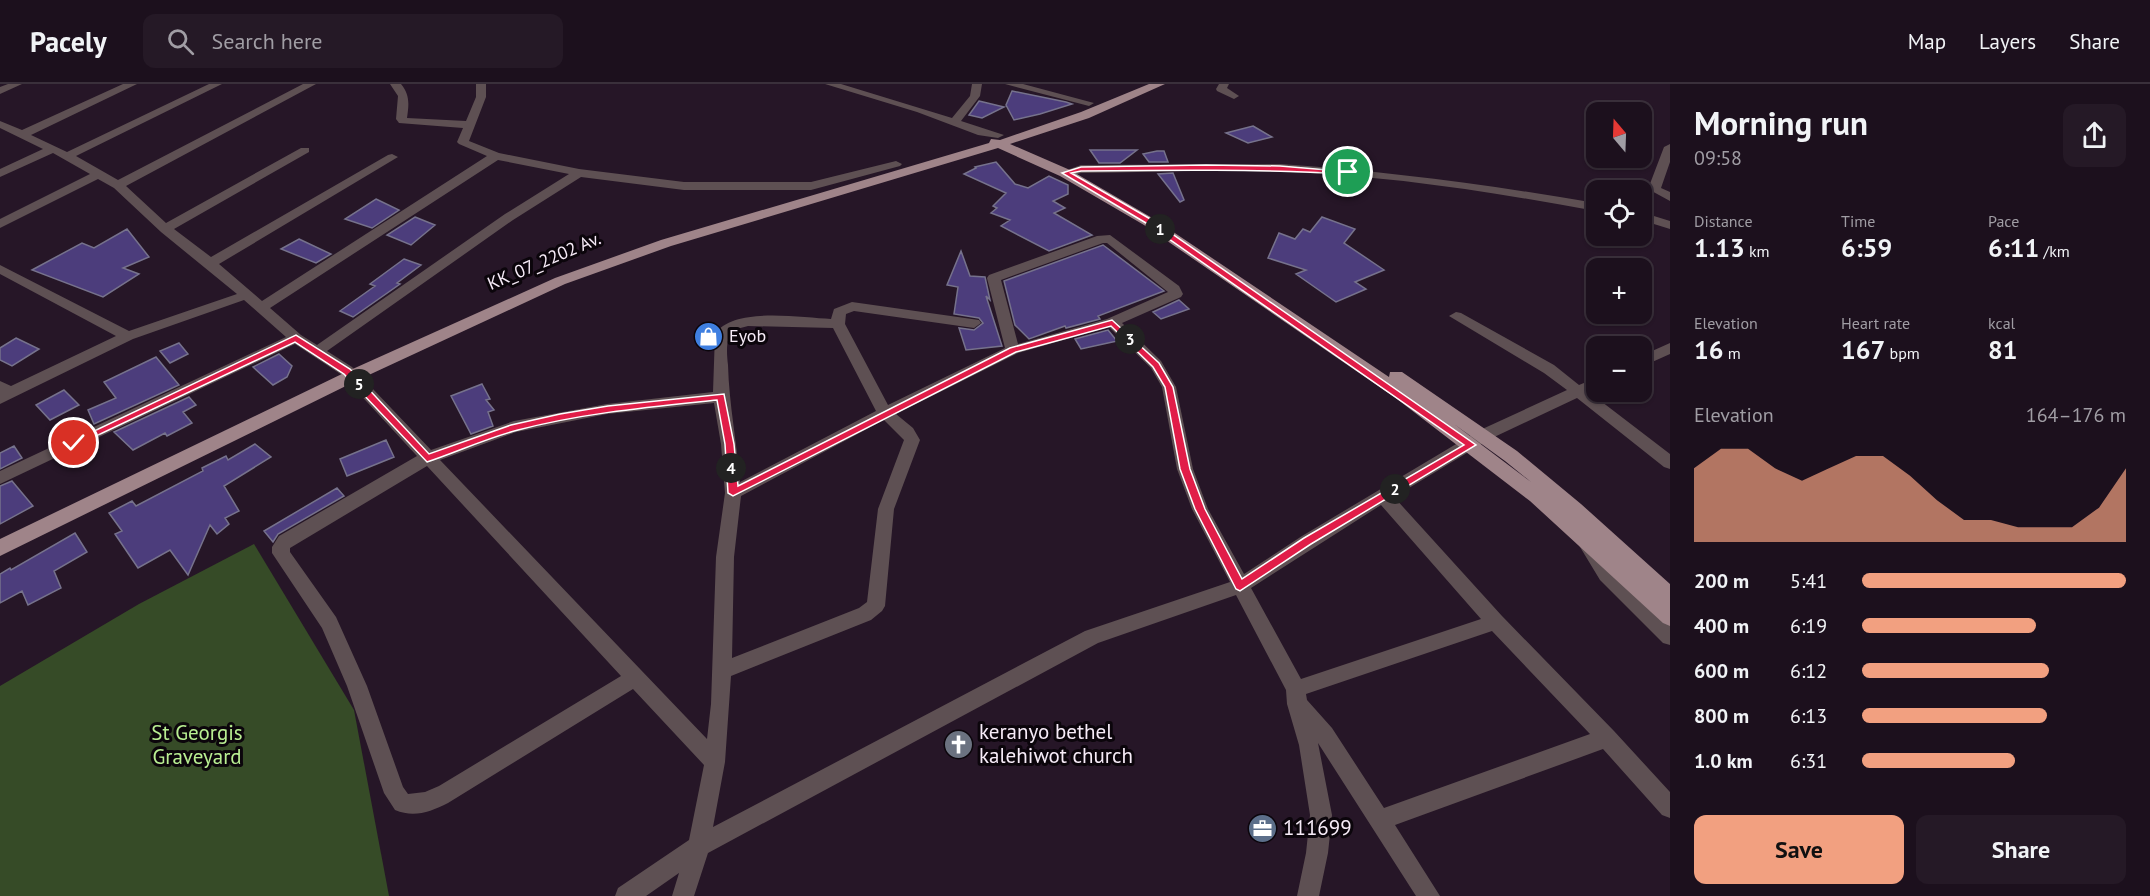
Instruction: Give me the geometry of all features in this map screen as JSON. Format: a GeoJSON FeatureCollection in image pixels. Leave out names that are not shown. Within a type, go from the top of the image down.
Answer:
{"type":"FeatureCollection","features":[{"type":"Feature","properties":{"kind":"main road","name":"KK_07_2202 Av."},"geometry":{"type":"LineString","coordinates":[[0,544],[568,270],[619,250],[731,213],[896,164],[996,138],[1089,103],[1131,84]]}},
{"type":"Feature","properties":{"kind":"main road"},"geometry":{"type":"LineString","coordinates":[[0,548],[349,374],[608,262],[996,138],[1085,115],[1159,84]]}},
{"type":"Feature","properties":{"kind":"main road"},"geometry":{"type":"LineString","coordinates":[[996,138],[1070,171],[1478,440],[1575,509],[1670,596]]}},
{"type":"Feature","properties":{"kind":"main road"},"geometry":{"type":"LineString","coordinates":[[1478,440],[1536,496],[1670,617]]}},
{"type":"Feature","properties":{"kind":"street"},"geometry":{"type":"LineString","coordinates":[[0,91],[17,84]]}},
{"type":"Feature","properties":{"kind":"street"},"geometry":{"type":"LineString","coordinates":[[23,134],[132,84]]}},
{"type":"Feature","properties":{"kind":"street"},"geometry":{"type":"LineString","coordinates":[[67,156],[217,84]]}},
{"type":"Feature","properties":{"kind":"street"},"geometry":{"type":"LineString","coordinates":[[284,84],[305,87]]}},
{"type":"Feature","properties":{"kind":"street"},"geometry":{"type":"LineString","coordinates":[[395,84],[400,88],[405,102],[401,119],[403,121],[470,125]]}},
{"type":"Feature","properties":{"kind":"street"},"geometry":{"type":"LineString","coordinates":[[481,84],[481,97],[463,142],[496,156],[579,173],[684,186],[811,186],[896,164]]}},
{"type":"Feature","properties":{"kind":"street"},"geometry":{"type":"LineString","coordinates":[[830,84],[921,110],[996,138]]}},
{"type":"Feature","properties":{"kind":"street"},"geometry":{"type":"LineString","coordinates":[[954,123],[975,96],[977,84]]}},
{"type":"Feature","properties":{"kind":"street"},"geometry":{"type":"LineString","coordinates":[[1010,84],[1089,103]]}},
{"type":"Feature","properties":{"kind":"street"},"geometry":{"type":"LineString","coordinates":[[1042,91],[1054,84]]}},
{"type":"Feature","properties":{"kind":"street"},"geometry":{"type":"LineString","coordinates":[[1224,84],[1221,89],[1234,96]]}},
{"type":"Feature","properties":{"kind":"street"},"geometry":{"type":"LineString","coordinates":[[118,185],[305,87]]}},
{"type":"Feature","properties":{"kind":"street"},"geometry":{"type":"LineString","coordinates":[[0,123],[67,156],[118,185],[165,229],[210,263],[296,338],[349,374],[715,762]]}},
{"type":"Feature","properties":{"kind":"street"},"geometry":{"type":"LineString","coordinates":[[1670,147],[1654,189],[1670,197]]}},
{"type":"Feature","properties":{"kind":"street"},"geometry":{"type":"LineString","coordinates":[[0,173],[53,149]]}},
{"type":"Feature","properties":{"kind":"street"},"geometry":{"type":"LineString","coordinates":[[165,229],[305,150]]}},
{"type":"Feature","properties":{"kind":"street"},"geometry":{"type":"LineString","coordinates":[[261,308],[496,156]]}},
{"type":"Feature","properties":{"kind":"street"},"geometry":{"type":"LineString","coordinates":[[210,263],[392,157]]}},
{"type":"Feature","properties":{"kind":"street"},"geometry":{"type":"LineString","coordinates":[[1070,171],[1280,168],[1348,172],[1522,194],[1586,205]]}},
{"type":"Feature","properties":{"kind":"street"},"geometry":{"type":"LineString","coordinates":[[318,351],[509,217],[579,173]]}},
{"type":"Feature","properties":{"kind":"street"},"geometry":{"type":"LineString","coordinates":[[2,222],[99,174]]}},
{"type":"Feature","properties":{"kind":"street"},"geometry":{"type":"LineString","coordinates":[[1652,219],[1670,225]]}},
{"type":"Feature","properties":{"kind":"street"},"geometry":{"type":"LineString","coordinates":[[733,493],[1013,350],[1112,322],[1176,294],[1174,289],[1106,238],[994,278],[1013,350]]}},
{"type":"Feature","properties":{"kind":"street"},"geometry":{"type":"LineString","coordinates":[[0,269],[128,336]]}},
{"type":"Feature","properties":{"kind":"street"},"geometry":{"type":"LineString","coordinates":[[3,393],[128,336],[246,295]]}},
{"type":"Feature","properties":{"kind":"street"},"geometry":{"type":"LineString","coordinates":[[721,670],[865,614],[876,606],[885,509],[893,483],[911,449],[912,440],[907,432],[885,414],[838,324],[838,312],[852,306],[974,323]]}},
{"type":"Feature","properties":{"kind":"street"},"geometry":{"type":"LineString","coordinates":[[1455,316],[1512,346],[1549,369],[1670,463]]}},
{"type":"Feature","properties":{"kind":"street"},"geometry":{"type":"LineString","coordinates":[[683,896],[699,846],[715,762],[721,704],[725,557],[733,493],[729,444],[721,397],[722,334],[729,327],[747,321],[838,324]]}},
{"type":"Feature","properties":{"kind":"street"},"geometry":{"type":"LineString","coordinates":[[1112,322],[1156,365],[1169,387],[1185,469],[1200,509],[1297,697],[1429,896]]}},
{"type":"Feature","properties":{"kind":"street"},"geometry":{"type":"LineString","coordinates":[[0,478],[296,338]]}},
{"type":"Feature","properties":{"kind":"street"},"geometry":{"type":"LineString","coordinates":[[1652,358],[1668,351]]}},
{"type":"Feature","properties":{"kind":"street"},"geometry":{"type":"LineString","coordinates":[[626,896],[699,846],[1092,637],[1240,586],[1308,541],[1478,440],[1586,388]]}},
{"type":"Feature","properties":{"kind":"street"},"geometry":{"type":"LineString","coordinates":[[634,678],[428,803],[411,806],[402,803],[395,793],[357,686],[329,623],[281,553],[281,548],[285,541],[427,458],[514,427],[608,409],[721,397]]}},
{"type":"Feature","properties":{"kind":"street"},"geometry":{"type":"LineString","coordinates":[[1383,496],[1495,622],[1607,738],[1670,808]]}},
{"type":"Feature","properties":{"kind":"street"},"geometry":{"type":"LineString","coordinates":[[1584,539],[1606,575],[1670,637]]}},
{"type":"Feature","properties":{"kind":"street"},"geometry":{"type":"LineString","coordinates":[[1297,697],[1495,622]]}},
{"type":"Feature","properties":{"kind":"street"},"geometry":{"type":"LineString","coordinates":[[1297,697],[1309,745],[1321,815],[1317,853],[1308,896]]}},
{"type":"Feature","properties":{"kind":"street"},"geometry":{"type":"LineString","coordinates":[[1379,820],[1607,738]]}},
{"type":"Feature","properties":{"kind":"green space","name":"St Georgis Graveyard"},"geometry":{"type":"Polygon","coordinates":[[[254,544],[354,710],[389,896],[0,896],[0,686],[139,604],[254,544]]]}},
{"type":"Feature","properties":{"kind":"building"},"geometry":{"type":"Polygon","coordinates":[[[1012,91],[1072,104],[1014,120],[1006,105],[1012,91]]]}},
{"type":"Feature","properties":{"kind":"building"},"geometry":{"type":"Polygon","coordinates":[[[979,101],[1004,107],[982,118],[969,115],[979,101]]]}},
{"type":"Feature","properties":{"kind":"building"},"geometry":{"type":"Polygon","coordinates":[[[1253,126],[1272,137],[1248,143],[1226,133],[1253,126]]]}},
{"type":"Feature","properties":{"kind":"building"},"geometry":{"type":"Polygon","coordinates":[[[1090,150],[1137,150],[1120,163],[1099,163],[1090,150]]]}},
{"type":"Feature","properties":{"kind":"building"},"geometry":{"type":"Polygon","coordinates":[[[1164,151],[1168,162],[1149,162],[1143,154],[1164,151]]]}},
{"type":"Feature","properties":{"kind":"building"},"geometry":{"type":"Polygon","coordinates":[[[996,162],[1015,184],[1028,188],[1049,176],[1068,185],[1068,194],[1053,201],[1065,208],[1054,213],[1092,235],[1049,251],[1001,226],[1010,220],[991,213],[997,208],[993,206],[1006,193],[964,174],[975,167],[996,162]]]}},
{"type":"Feature","properties":{"kind":"building"},"geometry":{"type":"Polygon","coordinates":[[[1173,173],[1184,200],[1180,202],[1158,174],[1173,173]]]}},
{"type":"Feature","properties":{"kind":"building"},"geometry":{"type":"Polygon","coordinates":[[[376,199],[399,210],[372,228],[345,219],[376,199]]]}},
{"type":"Feature","properties":{"kind":"building"},"geometry":{"type":"Polygon","coordinates":[[[415,217],[435,225],[411,245],[387,235],[415,217]]]}},
{"type":"Feature","properties":{"kind":"building"},"geometry":{"type":"Polygon","coordinates":[[[1322,217],[1355,229],[1344,243],[1384,270],[1355,282],[1366,289],[1336,302],[1296,274],[1306,270],[1268,258],[1279,233],[1295,239],[1303,229],[1310,232],[1322,217]]]}},
{"type":"Feature","properties":{"kind":"building"},"geometry":{"type":"Polygon","coordinates":[[[127,229],[149,257],[123,268],[139,274],[103,297],[32,270],[82,243],[94,248],[127,229]]]}},
{"type":"Feature","properties":{"kind":"building"},"geometry":{"type":"Polygon","coordinates":[[[299,239],[331,254],[316,263],[281,249],[299,239]]]}},
{"type":"Feature","properties":{"kind":"building"},"geometry":{"type":"Polygon","coordinates":[[[1103,245],[1164,291],[1098,316],[1100,319],[1066,328],[1065,326],[1029,339],[1015,325],[1004,281],[1103,245]]]}},
{"type":"Feature","properties":{"kind":"building"},"geometry":{"type":"Polygon","coordinates":[[[961,251],[970,276],[985,277],[990,300],[986,296],[1002,346],[966,350],[959,328],[974,330],[983,323],[979,318],[954,314],[958,287],[947,285],[961,251]]]}},
{"type":"Feature","properties":{"kind":"building"},"geometry":{"type":"Polygon","coordinates":[[[404,259],[421,265],[397,283],[400,284],[353,317],[340,311],[375,286],[370,284],[404,259]]]}},
{"type":"Feature","properties":{"kind":"building"},"geometry":{"type":"Polygon","coordinates":[[[1179,300],[1189,309],[1161,319],[1153,312],[1179,300]]]}},
{"type":"Feature","properties":{"kind":"building"},"geometry":{"type":"Polygon","coordinates":[[[1108,330],[1117,341],[1081,349],[1075,339],[1108,330]]]}},
{"type":"Feature","properties":{"kind":"building"},"geometry":{"type":"Polygon","coordinates":[[[16,338],[39,349],[12,366],[0,360],[0,348],[16,338]]]}},
{"type":"Feature","properties":{"kind":"building"},"geometry":{"type":"Polygon","coordinates":[[[179,343],[188,354],[170,363],[160,351],[179,343]]]}},
{"type":"Feature","properties":{"kind":"building"},"geometry":{"type":"Polygon","coordinates":[[[279,354],[292,366],[287,377],[273,385],[253,367],[279,354]]]}},
{"type":"Feature","properties":{"kind":"building"},"geometry":{"type":"Polygon","coordinates":[[[156,357],[179,385],[94,424],[88,410],[116,398],[104,382],[156,357]]]}},
{"type":"Feature","properties":{"kind":"building"},"geometry":{"type":"Polygon","coordinates":[[[482,384],[490,399],[486,400],[494,410],[488,412],[493,426],[471,434],[451,396],[482,384]]]}},
{"type":"Feature","properties":{"kind":"building"},"geometry":{"type":"Polygon","coordinates":[[[64,390],[79,405],[50,420],[36,405],[64,390]]]}},
{"type":"Feature","properties":{"kind":"building"},"geometry":{"type":"Polygon","coordinates":[[[189,397],[196,405],[183,412],[192,423],[167,436],[165,433],[133,450],[114,432],[189,397]]]}},
{"type":"Feature","properties":{"kind":"building"},"geometry":{"type":"Polygon","coordinates":[[[386,440],[394,457],[347,476],[340,459],[386,440]]]}},
{"type":"Feature","properties":{"kind":"building"},"geometry":{"type":"Polygon","coordinates":[[[255,444],[271,457],[224,486],[239,511],[225,518],[229,524],[217,534],[210,525],[188,575],[170,550],[138,568],[115,534],[122,531],[109,513],[132,501],[136,506],[203,471],[202,468],[226,456],[228,460],[255,444]]]}},
{"type":"Feature","properties":{"kind":"building"},"geometry":{"type":"Polygon","coordinates":[[[14,446],[22,458],[0,469],[0,453],[14,446]]]}},
{"type":"Feature","properties":{"kind":"building"},"geometry":{"type":"Polygon","coordinates":[[[12,481],[33,506],[0,524],[0,486],[12,481]]]}},
{"type":"Feature","properties":{"kind":"building"},"geometry":{"type":"Polygon","coordinates":[[[337,488],[344,496],[278,534],[273,542],[264,531],[337,488]]]}},
{"type":"Feature","properties":{"kind":"building"},"geometry":{"type":"Polygon","coordinates":[[[75,533],[87,552],[54,571],[61,588],[28,605],[22,591],[0,603],[0,574],[75,533]]]}},
{"type":"Feature","properties":{"kind":"place","name":"Eyob"},"geometry":{"type":"Point","coordinates":[708,336]}},
{"type":"Feature","properties":{"kind":"place","name":"keranyo bethel kalehiwot church"},"geometry":{"type":"Point","coordinates":[958,744]}},
{"type":"Feature","properties":{"kind":"place","name":"111699"},"geometry":{"type":"Point","coordinates":[1262,828]}},
{"type":"Feature","properties":{"kind":"route"},"geometry":{"type":"LineString","coordinates":[[74,443],[296,338],[347,372],[427,458],[514,427],[560,417],[608,409],[721,397],[729,444],[733,493],[1013,350],[1112,322],[1156,365],[1169,387],[1185,469],[1200,509],[1240,586],[1308,541],[1471,445],[1403,395],[1149,222],[1065,173],[1075,169],[1206,167],[1348,172]]}}]}
